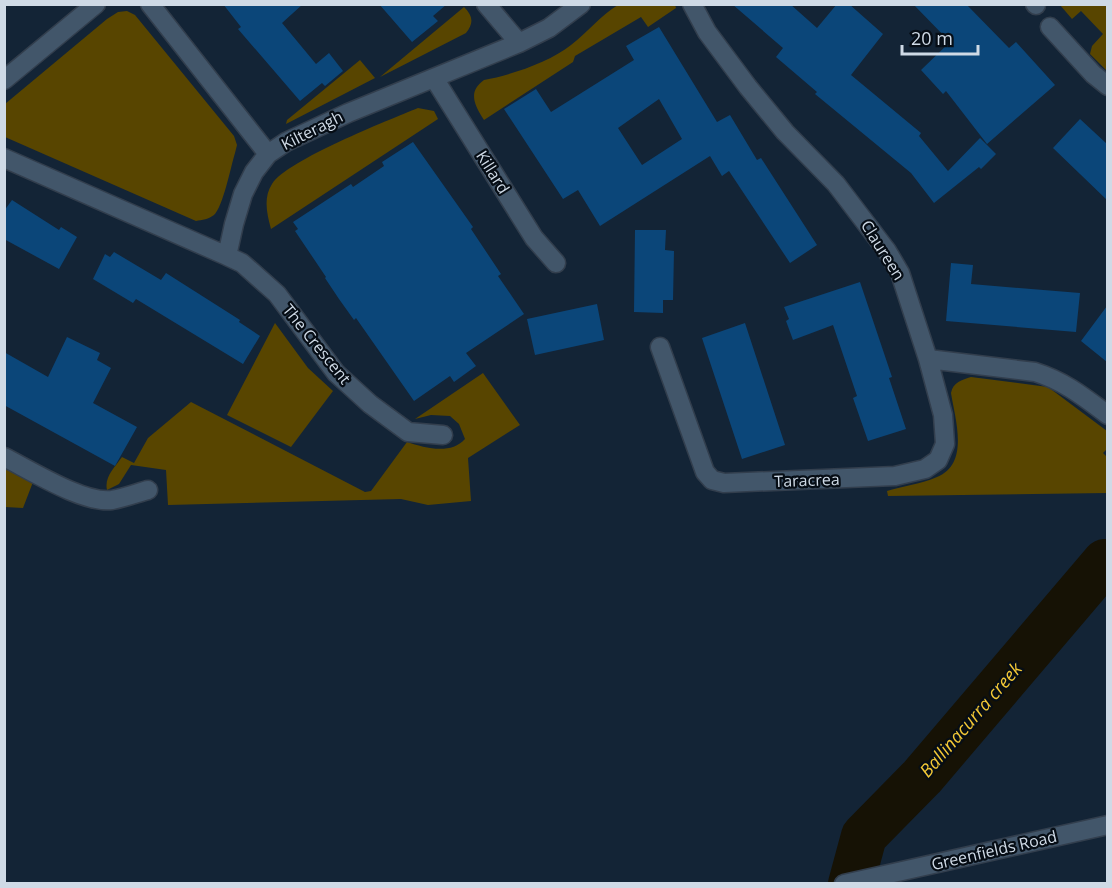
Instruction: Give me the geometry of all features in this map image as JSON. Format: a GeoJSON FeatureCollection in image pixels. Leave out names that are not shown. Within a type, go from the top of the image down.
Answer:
{"type":"FeatureCollection","features":[{"type":"Feature","properties":{"kind":"street"},"geometry":{"type":"LineString","coordinates":[[4,80],[96,4]]}},
{"type":"Feature","properties":{"kind":"street"},"geometry":{"type":"LineString","coordinates":[[150,4],[268,154]]}},
{"type":"Feature","properties":{"kind":"street"},"geometry":{"type":"LineString","coordinates":[[486,4],[519,43]]}},
{"type":"Feature","properties":{"kind":"street","name":"Kilteragh"},"geometry":{"type":"LineString","coordinates":[[227,256],[243,194],[254,172],[268,154],[286,142],[348,112],[519,43],[549,28],[581,4]]}},
{"type":"Feature","properties":{"kind":"street","name":"Claureen"},"geometry":{"type":"LineString","coordinates":[[692,4],[707,32],[742,80],[785,132],[836,184],[887,251],[900,273],[928,359]]}},
{"type":"Feature","properties":{"kind":"street"},"geometry":{"type":"LineString","coordinates":[[1050,27],[1107,86]]}},
{"type":"Feature","properties":{"kind":"street","name":"Killard"},"geometry":{"type":"LineString","coordinates":[[434,78],[534,238],[556,263]]}},
{"type":"Feature","properties":{"kind":"street"},"geometry":{"type":"LineString","coordinates":[[4,159],[227,256]]}},
{"type":"Feature","properties":{"kind":"street","name":"The Crescent"},"geometry":{"type":"LineString","coordinates":[[227,256],[242,262],[277,294],[336,373],[370,404],[408,432],[443,435]]}},
{"type":"Feature","properties":{"kind":"street","name":"Taracrea"},"geometry":{"type":"LineString","coordinates":[[660,347],[705,472],[712,480],[724,483],[895,476],[925,468],[938,460],[945,444],[943,415],[928,359]]}},
{"type":"Feature","properties":{"kind":"street"},"geometry":{"type":"LineString","coordinates":[[928,359],[1035,372],[1072,388],[1107,415]]}},
{"type":"Feature","properties":{"kind":"street"},"geometry":{"type":"LineString","coordinates":[[4,457],[68,490],[91,497],[110,501],[148,490]]}},
{"type":"Feature","properties":{"kind":"street","name":"Greenfields Road"},"geometry":{"type":"LineString","coordinates":[[844,884],[1107,825]]}},
{"type":"Feature","properties":{"kind":"shaded area"},"geometry":{"type":"Polygon","coordinates":[[[618,5],[675,5],[676,8],[648,27],[641,17],[575,56],[573,62],[484,120],[478,110],[474,94],[484,80],[518,71],[552,57],[571,45],[618,5]]]}},
{"type":"Feature","properties":{"kind":"shaded area"},"geometry":{"type":"Polygon","coordinates":[[[1060,5],[1107,5],[1107,71],[1090,54],[1092,46],[1103,34],[1081,11],[1072,19],[1060,5]]]}},
{"type":"Feature","properties":{"kind":"shaded area"},"geometry":{"type":"Polygon","coordinates":[[[464,7],[471,20],[466,33],[380,77],[464,7]]]}},
{"type":"Feature","properties":{"kind":"shaded area"},"geometry":{"type":"Polygon","coordinates":[[[127,11],[135,15],[234,136],[237,145],[224,195],[217,211],[208,218],[196,221],[5,137],[5,104],[107,19],[118,12],[127,11]]]}},
{"type":"Feature","properties":{"kind":"shaded area"},"geometry":{"type":"Polygon","coordinates":[[[360,60],[375,78],[286,124],[287,120],[360,60]]]}},
{"type":"Feature","properties":{"kind":"shaded area"},"geometry":{"type":"Polygon","coordinates":[[[418,108],[434,111],[438,119],[271,229],[267,212],[267,195],[272,184],[281,174],[317,153],[418,108]]]}},
{"type":"Feature","properties":{"kind":"shaded area"},"geometry":{"type":"Polygon","coordinates":[[[275,323],[308,368],[333,391],[291,447],[227,415],[275,323]]]}},
{"type":"Feature","properties":{"kind":"shaded area"},"geometry":{"type":"Polygon","coordinates":[[[483,373],[520,425],[468,458],[471,501],[428,505],[401,499],[168,505],[166,470],[131,465],[119,484],[107,490],[109,476],[122,457],[134,463],[148,438],[191,402],[365,492],[371,491],[407,442],[445,449],[465,439],[459,424],[450,416],[431,415],[415,419],[483,373]]]}},
{"type":"Feature","properties":{"kind":"shaded area"},"geometry":{"type":"Polygon","coordinates":[[[971,377],[1048,387],[1107,431],[1107,449],[1103,453],[1107,457],[1107,493],[888,496],[887,491],[937,477],[947,471],[954,462],[958,440],[951,393],[961,380],[971,377]]]}},
{"type":"Feature","properties":{"kind":"shaded area"},"geometry":{"type":"Polygon","coordinates":[[[5,468],[33,482],[23,508],[5,507],[5,468]]]}},
{"type":"Feature","properties":{"kind":"building"},"geometry":{"type":"Polygon","coordinates":[[[223,4],[303,4],[282,23],[316,64],[329,53],[343,71],[325,86],[322,83],[300,101],[238,29],[241,27],[223,4]]]}},
{"type":"Feature","properties":{"kind":"building"},"geometry":{"type":"Polygon","coordinates":[[[379,4],[447,4],[433,16],[438,21],[412,42],[379,4]]]}},
{"type":"Feature","properties":{"kind":"building"},"geometry":{"type":"Polygon","coordinates":[[[732,4],[790,4],[817,28],[837,4],[849,4],[883,34],[851,75],[921,133],[919,136],[948,171],[980,138],[996,154],[981,169],[979,167],[934,203],[911,173],[815,94],[817,92],[776,57],[783,48],[732,4]]]}},
{"type":"Feature","properties":{"kind":"building"},"geometry":{"type":"Polygon","coordinates":[[[913,4],[966,4],[1009,48],[1016,42],[1055,85],[987,144],[946,91],[943,94],[921,70],[950,42],[913,4]]]}},
{"type":"Feature","properties":{"kind":"building"},"geometry":{"type":"Polygon","coordinates":[[[659,27],[717,122],[730,115],[757,160],[761,158],[817,245],[790,263],[729,171],[722,176],[710,156],[600,226],[578,190],[563,199],[504,109],[536,89],[551,112],[634,60],[626,46],[659,27]],[[659,99],[618,128],[642,165],[682,139],[659,99]]]}},
{"type":"Feature","properties":{"kind":"building"},"geometry":{"type":"Polygon","coordinates":[[[1080,119],[1107,144],[1107,200],[1053,148],[1080,119]]]}},
{"type":"Feature","properties":{"kind":"building"},"geometry":{"type":"Polygon","coordinates":[[[413,142],[473,227],[471,229],[501,274],[498,276],[524,314],[466,353],[476,366],[454,382],[450,376],[414,401],[356,318],[354,320],[339,299],[295,231],[298,229],[293,222],[351,184],[353,187],[384,166],[382,162],[413,142]]]}},
{"type":"Feature","properties":{"kind":"building"},"geometry":{"type":"Polygon","coordinates":[[[12,200],[59,230],[61,227],[77,237],[59,269],[4,239],[4,211],[12,200]]]}},
{"type":"Feature","properties":{"kind":"building"},"geometry":{"type":"Polygon","coordinates":[[[635,230],[666,230],[665,250],[674,251],[673,300],[663,300],[663,313],[634,312],[635,230]]]}},
{"type":"Feature","properties":{"kind":"building"},"geometry":{"type":"Polygon","coordinates":[[[114,252],[161,280],[166,273],[240,320],[239,322],[260,336],[243,364],[136,299],[133,303],[93,279],[105,254],[110,257],[114,252]]]}},
{"type":"Feature","properties":{"kind":"building"},"geometry":{"type":"Polygon","coordinates":[[[951,263],[973,265],[971,284],[1080,293],[1076,332],[946,321],[951,263]]]}},
{"type":"Feature","properties":{"kind":"building"},"geometry":{"type":"Polygon","coordinates":[[[860,282],[892,377],[889,378],[906,429],[868,441],[853,398],[857,396],[833,325],[793,340],[784,307],[860,282]]]}},
{"type":"Feature","properties":{"kind":"building"},"geometry":{"type":"Polygon","coordinates":[[[597,304],[604,340],[535,355],[527,319],[597,304]]]}},
{"type":"Feature","properties":{"kind":"building"},"geometry":{"type":"Polygon","coordinates":[[[1107,306],[1107,362],[1081,341],[1107,306]]]}},
{"type":"Feature","properties":{"kind":"building"},"geometry":{"type":"Polygon","coordinates":[[[745,323],[785,445],[742,459],[702,338],[745,323]]]}},
{"type":"Feature","properties":{"kind":"building"},"geometry":{"type":"Polygon","coordinates":[[[67,337],[100,353],[97,360],[111,368],[93,403],[137,427],[115,466],[4,405],[4,352],[48,377],[67,337]]]}},
{"type":"Feature","properties":{"kind":"waterway","name":"Ballinacurra creek"},"geometry":{"type":"LineString","coordinates":[[851,884],[864,836],[922,777],[1105,562]]}}]}
